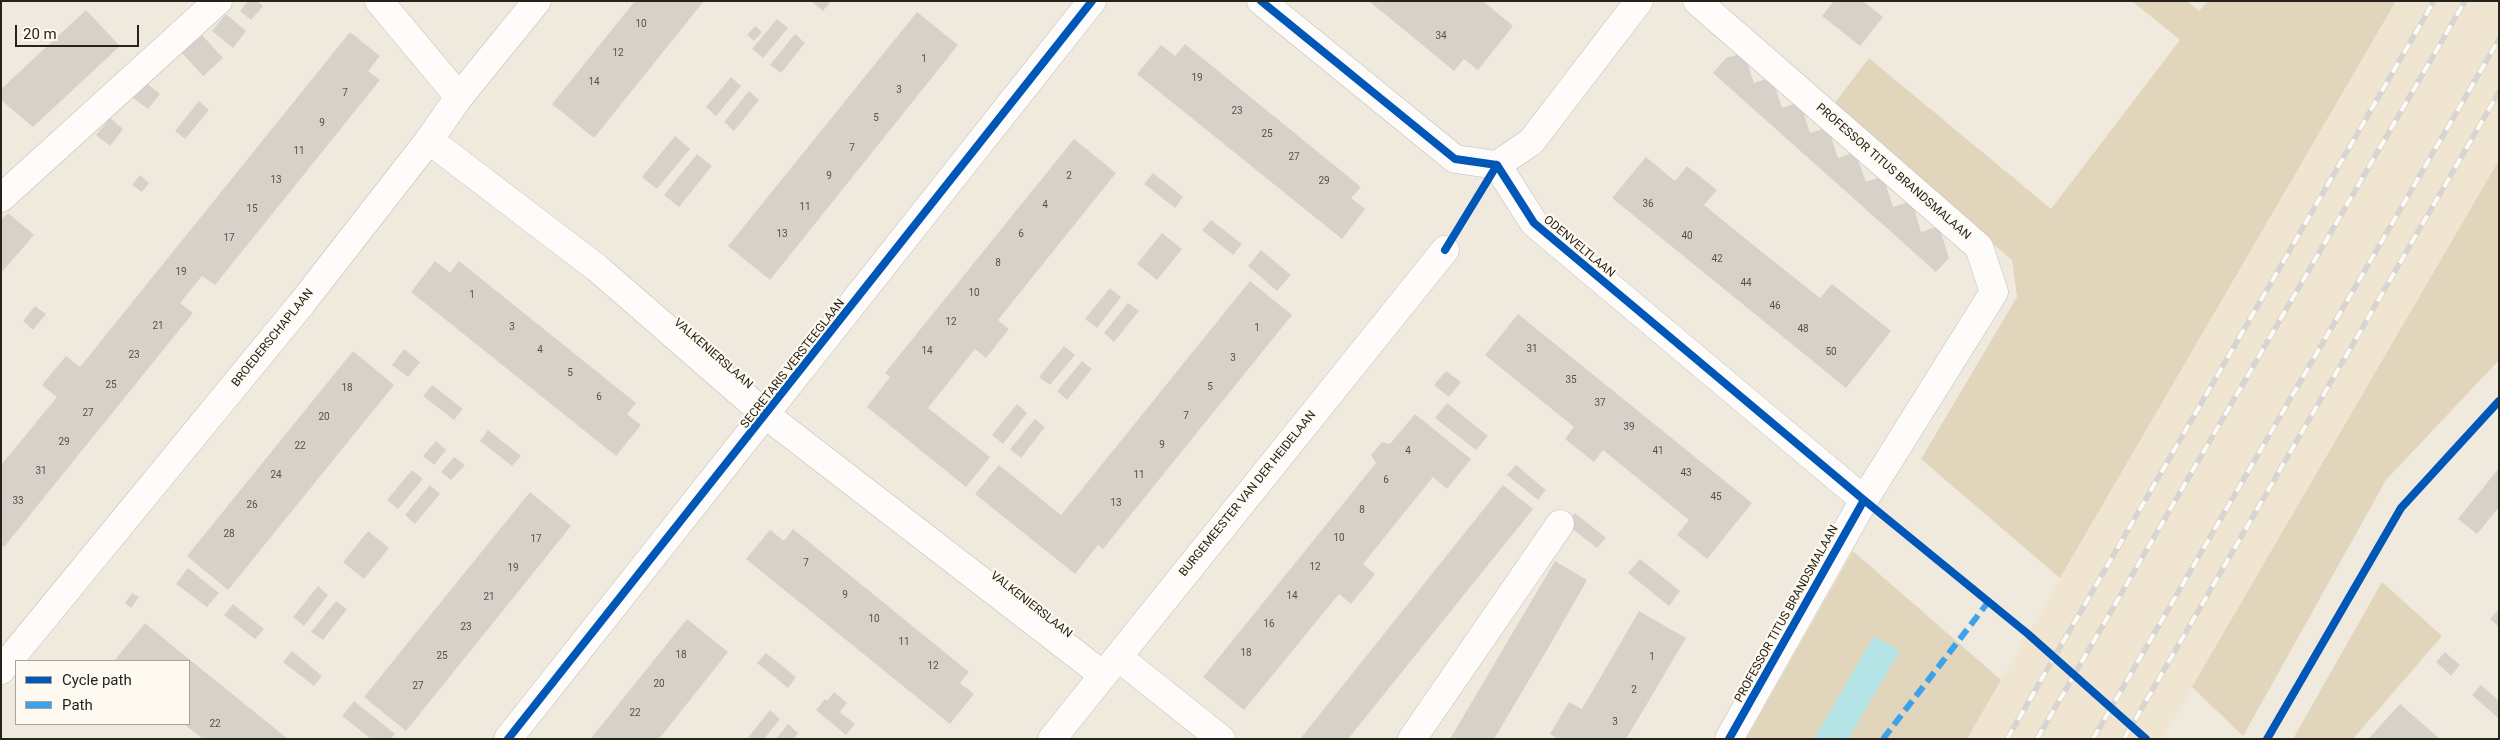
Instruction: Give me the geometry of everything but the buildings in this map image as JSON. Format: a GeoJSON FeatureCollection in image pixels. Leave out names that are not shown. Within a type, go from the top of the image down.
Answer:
{"type":"FeatureCollection","features":[{"type":"Feature","properties":{"kind":"street"},"geometry":{"type":"LineString","coordinates":[[1,198],[218,1]]}},
{"type":"Feature","properties":{"kind":"street"},"geometry":{"type":"LineString","coordinates":[[378,1],[459,96]]}},
{"type":"Feature","properties":{"kind":"street","name":"BROEDERSCHAPLAAN"},"geometry":{"type":"LineString","coordinates":[[1,670],[302,303],[429,140],[459,96],[537,1]]}},
{"type":"Feature","properties":{"kind":"street","name":"SECRETARIS VERSTEEGLAAN"},"geometry":{"type":"LineString","coordinates":[[508,739],[1092,1]]}},
{"type":"Feature","properties":{"kind":"street"},"geometry":{"type":"LineString","coordinates":[[1261,1],[1455,159],[1497,165],[1531,142],[1638,1]]}},
{"type":"Feature","properties":{"kind":"street","name":"PROFESSOR TITUS BRANDSMALAAN"},"geometry":{"type":"LineString","coordinates":[[1697,1],[1979,247],[1994,292],[1864,500],[1729,739]]}},
{"type":"Feature","properties":{"kind":"street","name":"VALKENIERSLAAN"},"geometry":{"type":"LineString","coordinates":[[429,140],[597,268],[766,415],[1110,666],[1221,739]]}},
{"type":"Feature","properties":{"kind":"street","name":"ODENVELTLAAN"},"geometry":{"type":"LineString","coordinates":[[1497,165],[1534,223],[1864,500]]}},
{"type":"Feature","properties":{"kind":"street","name":"BURGEMEESTER VAN DER HEIDELAAN"},"geometry":{"type":"LineString","coordinates":[[1052,739],[1445,250]]}},
{"type":"Feature","properties":{"kind":"street"},"geometry":{"type":"LineString","coordinates":[[1412,739],[1560,524]]}},
{"type":"Feature","properties":{"kind":"shaded area"},"geometry":{"type":"Polygon","coordinates":[[[2132,1],[2187,1],[2199,11],[2208,1],[2396,1],[2060,578],[1921,459],[2017,297],[2012,260],[1831,108],[1869,58],[2051,209],[2180,40],[2132,1]]]}},
{"type":"Feature","properties":{"kind":"shaded area"},"geometry":{"type":"Polygon","coordinates":[[[2396,1],[2499,1],[2499,160],[2162,739],[1967,739],[2396,1]]]}},
{"type":"Feature","properties":{"kind":"shaded area"},"geometry":{"type":"Polygon","coordinates":[[[2499,160],[2499,360],[2386,480],[2243,736],[2192,687],[2499,160]]]}},
{"type":"Feature","properties":{"kind":"shaded area"},"geometry":{"type":"Polygon","coordinates":[[[1853,551],[2001,680],[1967,739],[1848,739],[1899,651],[1874,636],[1814,739],[1746,739],[1853,551]]]}},
{"type":"Feature","properties":{"kind":"shaded area"},"geometry":{"type":"Polygon","coordinates":[[[2382,582],[2442,636],[2353,739],[2293,739],[2382,582]]]}},
{"type":"Feature","properties":{"kind":"water"},"geometry":{"type":"Polygon","coordinates":[[[1874,636],[1900,651],[1848,739],[1814,739],[1874,636]]]}},
{"type":"Feature","properties":{"kind":"railway"},"geometry":{"type":"LineString","coordinates":[[2007,739],[2434,1]]}},
{"type":"Feature","properties":{"kind":"railway"},"geometry":{"type":"LineString","coordinates":[[2037,739],[2465,1]]}},
{"type":"Feature","properties":{"kind":"railway"},"geometry":{"type":"LineString","coordinates":[[2093,739],[2499,39]]}},
{"type":"Feature","properties":{"kind":"railway"},"geometry":{"type":"LineString","coordinates":[[2124,739],[2499,92]]}},
{"type":"Feature","properties":{"kind":"marked path"},"geometry":{"type":"LineString","coordinates":[[1883,739],[1989,601]]}},
{"type":"Feature","properties":{"kind":"cycle path"},"geometry":{"type":"LineString","coordinates":[[508,739],[1092,1]]}},
{"type":"Feature","properties":{"kind":"cycle path"},"geometry":{"type":"LineString","coordinates":[[1261,1],[1455,159],[1497,165],[1534,223],[1864,500],[2028,634],[2146,739]]}},
{"type":"Feature","properties":{"kind":"cycle path"},"geometry":{"type":"LineString","coordinates":[[1445,250],[1497,165]]}},
{"type":"Feature","properties":{"kind":"cycle path"},"geometry":{"type":"LineString","coordinates":[[2267,739],[2401,508],[2499,401]]}},
{"type":"Feature","properties":{"kind":"cycle path"},"geometry":{"type":"LineString","coordinates":[[1729,739],[1864,500]]}}]}
